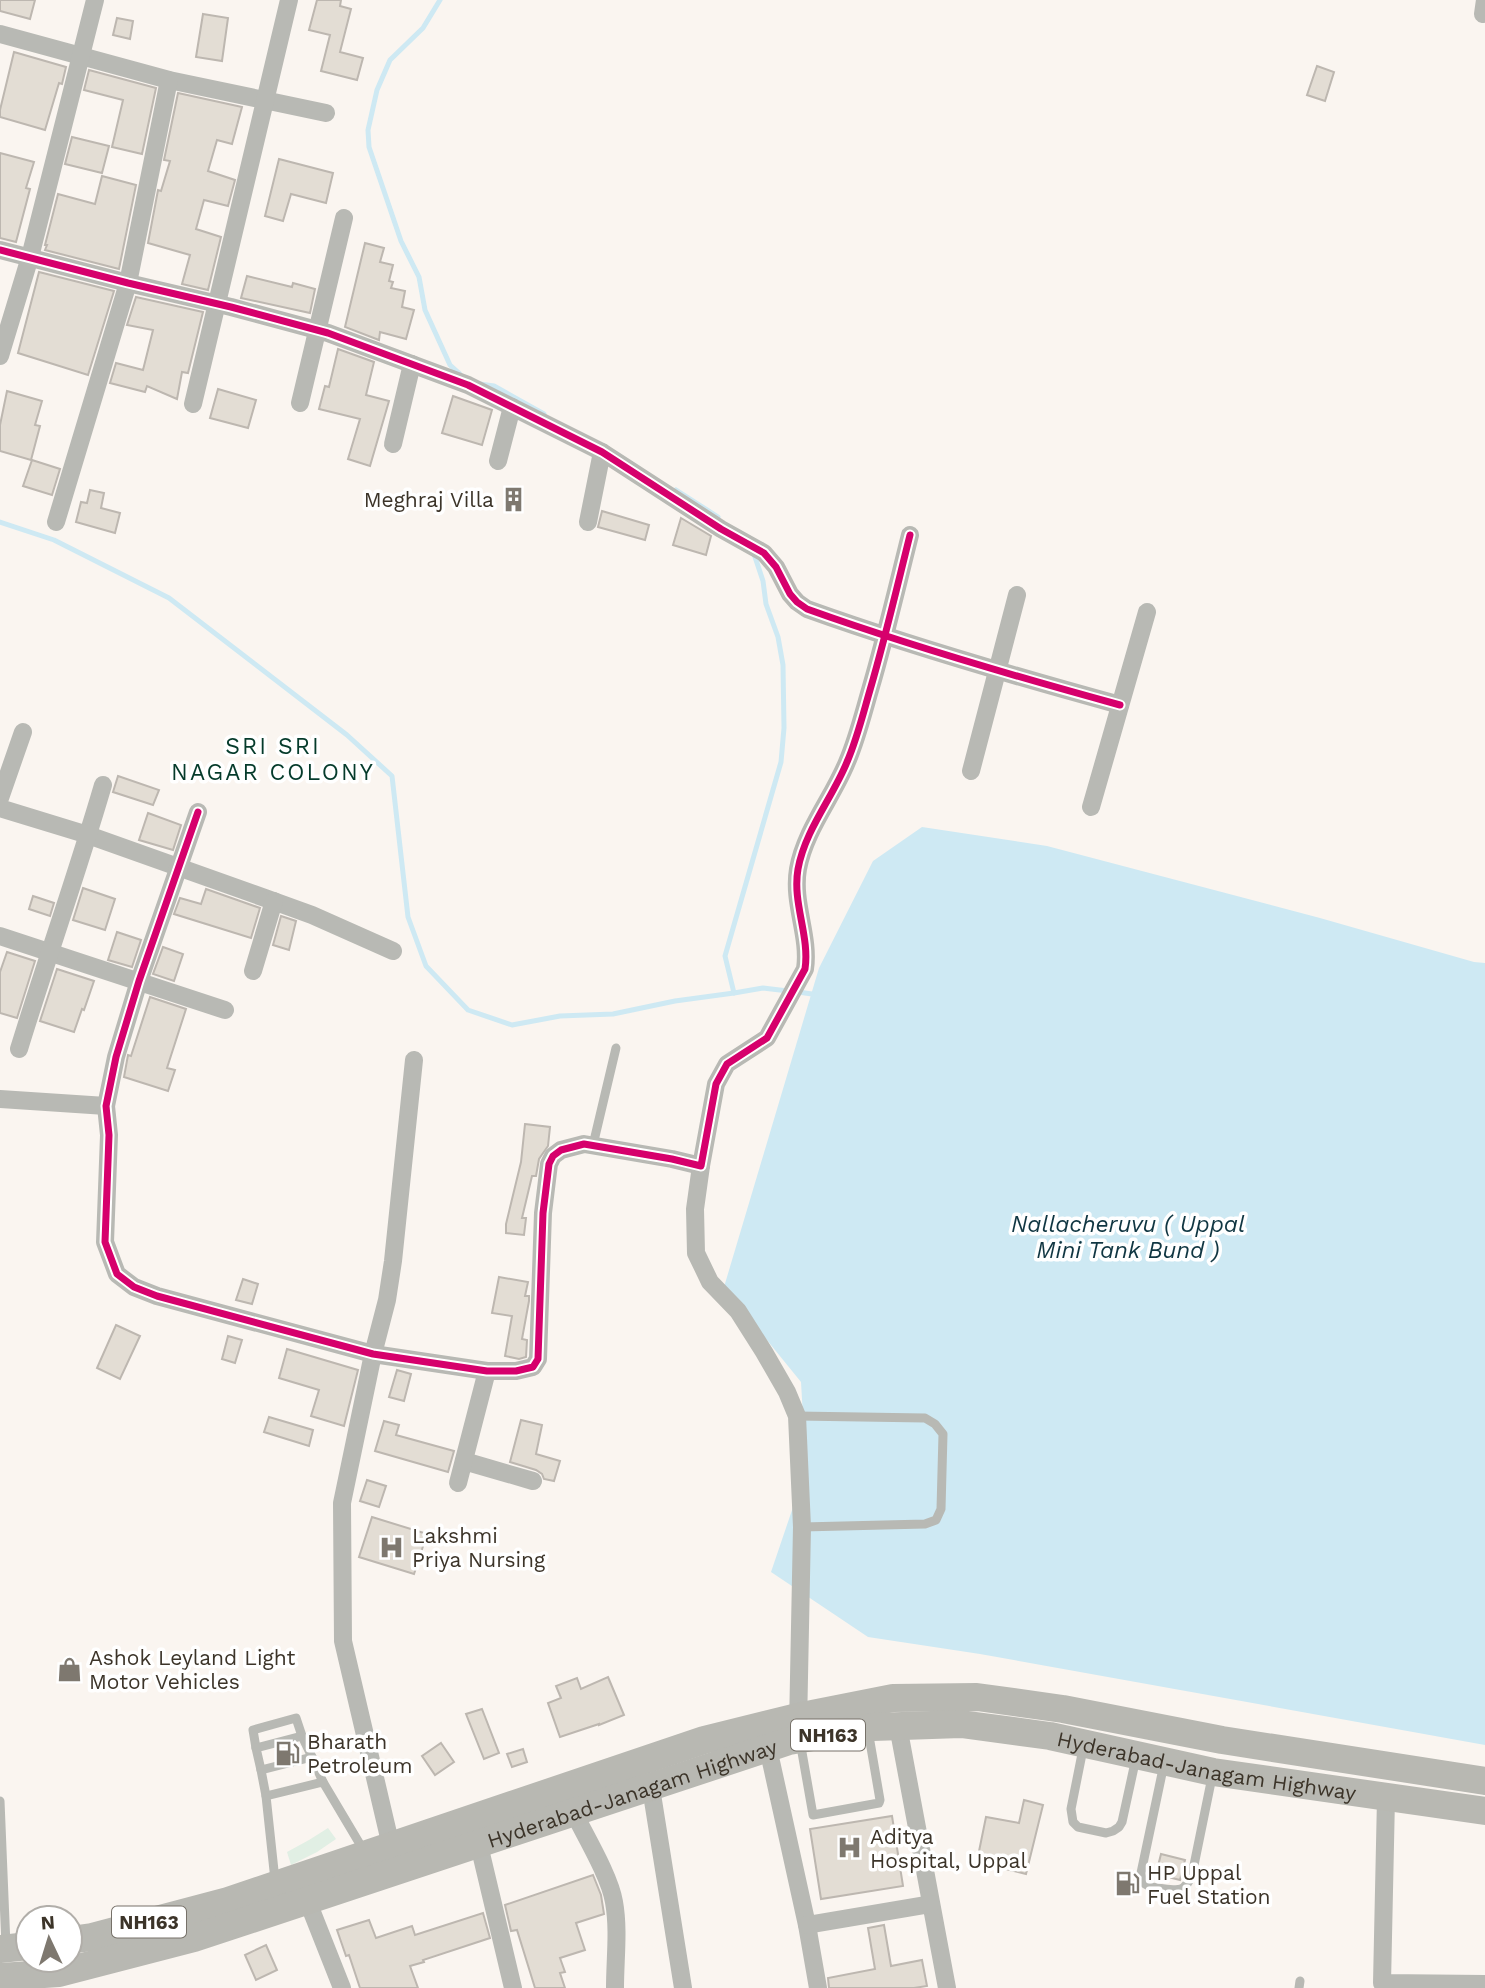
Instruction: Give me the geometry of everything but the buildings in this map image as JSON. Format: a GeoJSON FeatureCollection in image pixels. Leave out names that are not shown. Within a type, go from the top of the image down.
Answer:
{"type":"FeatureCollection","features":[{"type":"Feature","properties":{"kind":"highway","name":"Hyderabad-Janagam Highway"},"geometry":{"type":"LineString","coordinates":[[0,1977],[63,1981],[651,1788],[768,1748],[798,1728],[892,1698],[977,1697],[1063,1709],[1222,1740],[1485,1781]]}},
{"type":"Feature","properties":{"kind":"highway","name":"Hyderabad-Janagam Highway"},"geometry":{"type":"LineString","coordinates":[[84,1938],[216,1905],[704,1740],[798,1728],[961,1724],[1050,1736],[1213,1772],[1485,1811]]}},
{"type":"Feature","properties":{"kind":"street"},"geometry":{"type":"LineString","coordinates":[[0,356],[30,257],[95,0]]}},
{"type":"Feature","properties":{"kind":"street"},"geometry":{"type":"LineString","coordinates":[[193,404],[267,102],[289,0]]}},
{"type":"Feature","properties":{"kind":"street"},"geometry":{"type":"LineString","coordinates":[[0,34],[169,80],[326,113]]}},
{"type":"Feature","properties":{"kind":"street"},"geometry":{"type":"LineString","coordinates":[[55,522],[128,283],[169,80]]}},
{"type":"Feature","properties":{"kind":"street"},"geometry":{"type":"LineString","coordinates":[[300,403],[344,218]]}},
{"type":"Feature","properties":{"kind":"street"},"geometry":{"type":"LineString","coordinates":[[0,250],[317,330],[468,386],[602,452],[721,529],[764,553],[776,567],[790,594],[807,609],[997,672],[1120,705]]}},
{"type":"Feature","properties":{"kind":"street"},"geometry":{"type":"LineString","coordinates":[[393,444],[412,365]]}},
{"type":"Feature","properties":{"kind":"street"},"geometry":{"type":"LineString","coordinates":[[498,461],[512,407]]}},
{"type":"Feature","properties":{"kind":"street"},"geometry":{"type":"LineString","coordinates":[[588,522],[602,452]]}},
{"type":"Feature","properties":{"kind":"street"},"geometry":{"type":"LineString","coordinates":[[798,1728],[802,1527],[797,1416],[787,1392],[738,1311],[710,1282],[696,1253],[695,1209],[716,1084],[727,1064],[767,1038],[805,969],[807,957],[797,896],[798,870],[804,846],[847,763],[885,637],[910,535]]}},
{"type":"Feature","properties":{"kind":"street"},"geometry":{"type":"LineString","coordinates":[[971,771],[1017,595]]}},
{"type":"Feature","properties":{"kind":"street"},"geometry":{"type":"LineString","coordinates":[[1091,807],[1147,612]]}},
{"type":"Feature","properties":{"kind":"street"},"geometry":{"type":"LineString","coordinates":[[0,798],[23,732]]}},
{"type":"Feature","properties":{"kind":"street"},"geometry":{"type":"LineString","coordinates":[[19,1049],[103,785]]}},
{"type":"Feature","properties":{"kind":"street"},"geometry":{"type":"LineString","coordinates":[[0,808],[88,835],[274,901],[393,951]]}},
{"type":"Feature","properties":{"kind":"street"},"geometry":{"type":"LineString","coordinates":[[198,812],[139,981],[116,1057],[106,1106],[109,1135],[105,1242],[117,1274],[126,1283],[156,1296],[373,1354],[487,1371],[516,1371],[533,1367],[538,1359],[543,1213],[549,1164],[553,1156],[561,1150],[584,1144],[701,1166]]}},
{"type":"Feature","properties":{"kind":"street"},"geometry":{"type":"LineString","coordinates":[[253,971],[274,901]]}},
{"type":"Feature","properties":{"kind":"street"},"geometry":{"type":"LineString","coordinates":[[0,936],[225,1010]]}},
{"type":"Feature","properties":{"kind":"street"},"geometry":{"type":"LineString","coordinates":[[379,1850],[343,1641],[342,1503],[387,1300],[414,1060]]}},
{"type":"Feature","properties":{"kind":"street"},"geometry":{"type":"LineString","coordinates":[[0,1099],[106,1106]]}},
{"type":"Feature","properties":{"kind":"street"},"geometry":{"type":"LineString","coordinates":[[458,1483],[487,1371]]}},
{"type":"Feature","properties":{"kind":"street"},"geometry":{"type":"LineString","coordinates":[[464,1461],[533,1480]]}},
{"type":"Feature","properties":{"kind":"street"},"geometry":{"type":"LineString","coordinates":[[898,1726],[947,1988]]}},
{"type":"Feature","properties":{"kind":"street"},"geometry":{"type":"LineString","coordinates":[[768,1748],[818,1988]]}},
{"type":"Feature","properties":{"kind":"street"},"geometry":{"type":"LineString","coordinates":[[651,1788],[683,1988]]}},
{"type":"Feature","properties":{"kind":"street"},"geometry":{"type":"LineString","coordinates":[[1386,1798],[1381,1986],[1485,1984]]}},
{"type":"Feature","properties":{"kind":"street"},"geometry":{"type":"LineString","coordinates":[[575,1813],[614,1899],[615,1988]]}},
{"type":"Feature","properties":{"kind":"street"},"geometry":{"type":"LineString","coordinates":[[478,1845],[513,1988]]}},
{"type":"Feature","properties":{"kind":"street"},"geometry":{"type":"LineString","coordinates":[[308,1902],[342,1988]]}},
{"type":"Feature","properties":{"kind":"street"},"geometry":{"type":"LineString","coordinates":[[807,1925],[931,1904]]}},
{"type":"Feature","properties":{"kind":"lane"},"geometry":{"type":"LineString","coordinates":[[593,1146],[616,1048]]}},
{"type":"Feature","properties":{"kind":"lane"},"geometry":{"type":"LineString","coordinates":[[797,1416],[925,1418],[935,1424],[943,1434],[941,1509],[936,1520],[925,1524],[802,1527]]}},
{"type":"Feature","properties":{"kind":"lane"},"geometry":{"type":"LineString","coordinates":[[275,1885],[266,1796],[253,1730],[296,1718],[323,1782],[379,1850]]}},
{"type":"Feature","properties":{"kind":"lane"},"geometry":{"type":"LineString","coordinates":[[798,1728],[813,1815],[879,1803],[867,1728]]}},
{"type":"Feature","properties":{"kind":"lane"},"geometry":{"type":"LineString","coordinates":[[256,1748],[303,1736]]}},
{"type":"Feature","properties":{"kind":"lane"},"geometry":{"type":"LineString","coordinates":[[1084,1744],[1071,1808],[1073,1822],[1078,1827],[1106,1833],[1119,1827],[1122,1822],[1137,1755]]}},
{"type":"Feature","properties":{"kind":"lane"},"geometry":{"type":"LineString","coordinates":[[261,1770],[312,1757]]}},
{"type":"Feature","properties":{"kind":"lane"},"geometry":{"type":"LineString","coordinates":[[1165,1762],[1141,1873],[1146,1885],[1176,1891],[1189,1883],[1213,1772]]}},
{"type":"Feature","properties":{"kind":"lane"},"geometry":{"type":"LineString","coordinates":[[266,1796],[323,1782]]}},
{"type":"Feature","properties":{"kind":"lane"},"geometry":{"type":"LineString","coordinates":[[0,1801],[11,1948]]}},
{"type":"Feature","properties":{"kind":"shaded area"},"geometry":{"type":"Polygon","coordinates":[[[328,1828],[336,1839],[291,1865],[287,1852],[328,1828]]]}},
{"type":"Feature","properties":{"kind":"water","name":"Nallacheruvu ( Uppal Mini Tank Bund )"},"geometry":{"type":"Polygon","coordinates":[[[922,827],[1047,846],[1485,963],[1485,1745],[980,1654],[868,1637],[771,1572],[806,1469],[801,1382],[724,1287],[819,968],[873,861],[922,827]]]}},
{"type":"Feature","properties":{"kind":"waterway"},"geometry":{"type":"LineString","coordinates":[[440,0],[423,28],[390,60],[377,90],[368,130],[369,147],[401,241],[419,277],[425,310],[450,365],[460,374]]}},
{"type":"Feature","properties":{"kind":"waterway"},"geometry":{"type":"LineString","coordinates":[[480,384],[494,386],[544,414]]}},
{"type":"Feature","properties":{"kind":"waterway"},"geometry":{"type":"LineString","coordinates":[[676,490],[718,517]]}},
{"type":"Feature","properties":{"kind":"waterway"},"geometry":{"type":"LineString","coordinates":[[0,522],[54,540],[169,598],[347,735],[392,776],[408,917],[426,966],[468,1010],[512,1025],[560,1016],[613,1014],[675,1001],[734,993]]}},
{"type":"Feature","properties":{"kind":"waterway"},"geometry":{"type":"LineString","coordinates":[[754,554],[763,581],[766,604],[778,637],[783,665],[784,728],[781,762],[725,956],[734,993],[763,988],[788,991]]}},
{"type":"Feature","properties":{"kind":"waterway"},"geometry":{"type":"LineString","coordinates":[[798,992],[812,994]]}},
{"type":"Feature","properties":{"kind":"cycle path"},"geometry":{"type":"LineString","coordinates":[[0,250],[328,333],[468,385],[602,452],[721,529],[764,553],[776,567],[790,594],[807,609],[962,660],[1120,705]]}},
{"type":"Feature","properties":{"kind":"cycle path"},"geometry":{"type":"LineString","coordinates":[[198,812],[139,981],[116,1057],[106,1106],[109,1135],[105,1242],[117,1274],[134,1287],[157,1296],[373,1354],[487,1371],[516,1371],[533,1367],[538,1359],[543,1213],[549,1164],[553,1156],[561,1150],[584,1144],[701,1166],[716,1084],[727,1064],[767,1038],[805,969],[805,944],[797,894],[798,869],[813,827],[854,744],[881,652],[910,535]]}},
{"type":"Feature","properties":{"kind":"place","name":"Meghraj Villa"},"geometry":{"type":"Point","coordinates":[514,499]}},
{"type":"Feature","properties":{"kind":"place","name":"Lakshmi Priya Nursing"},"geometry":{"type":"Point","coordinates":[392,1547]}},
{"type":"Feature","properties":{"kind":"place","name":"Ashok Leyland Light Motor Vehicles"},"geometry":{"type":"Point","coordinates":[69,1669]}},
{"type":"Feature","properties":{"kind":"place","name":"Bharath Petroleum"},"geometry":{"type":"Point","coordinates":[287,1753]}},
{"type":"Feature","properties":{"kind":"place","name":"Aditya Hospital, Uppal"},"geometry":{"type":"Point","coordinates":[850,1848]}},
{"type":"Feature","properties":{"kind":"place","name":"HP Uppal Fuel Station"},"geometry":{"type":"Point","coordinates":[1127,1884]}},
{"type":"Feature","properties":{"kind":"district","name":"SRI SRI NAGAR COLONY"},"geometry":{"type":"Point","coordinates":[273,759]}}]}
